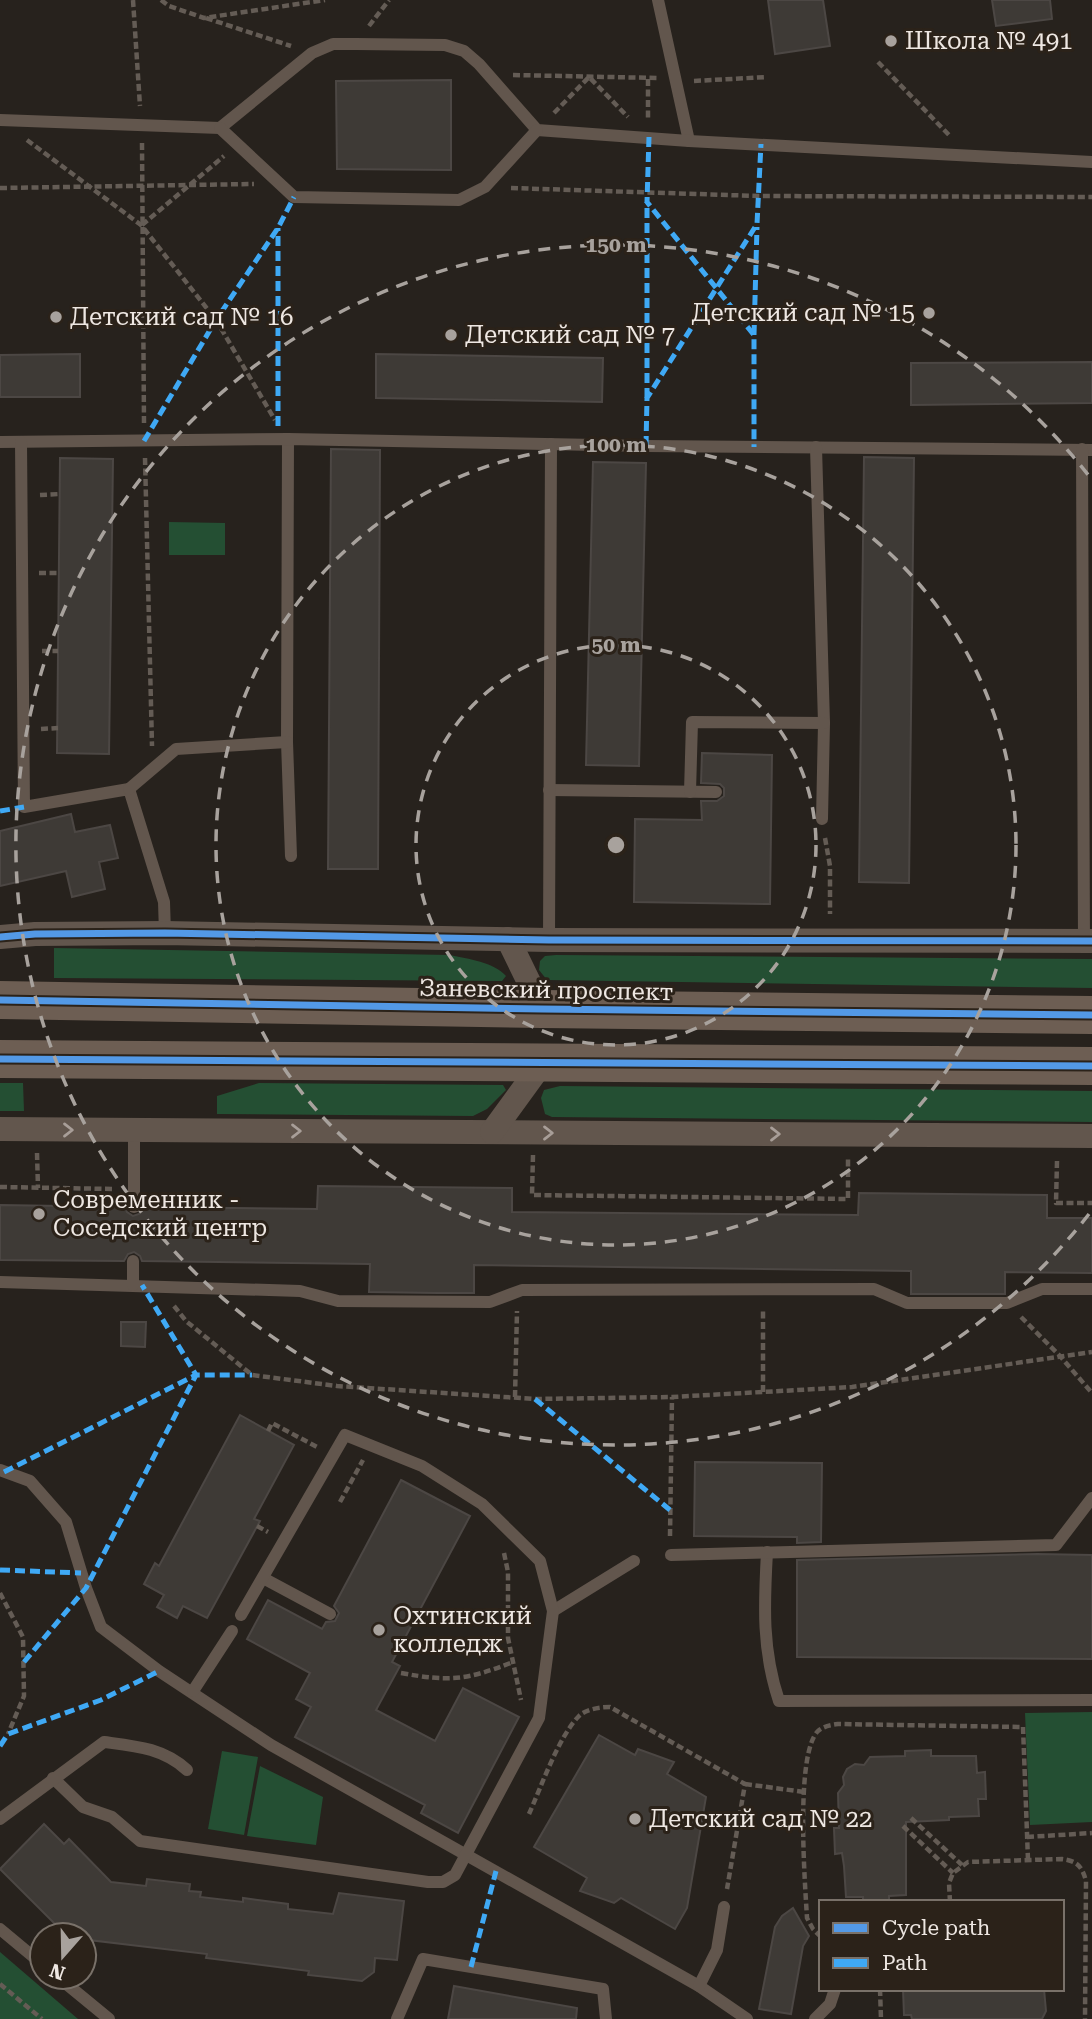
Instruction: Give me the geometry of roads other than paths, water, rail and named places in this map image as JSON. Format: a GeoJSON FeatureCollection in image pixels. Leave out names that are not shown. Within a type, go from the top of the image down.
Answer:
{"type":"FeatureCollection","features":[{"type":"Feature","properties":{"kind":"main road","name":"Заневский проспект"},"geometry":{"type":"LineString","coordinates":[[0,1000],[1092,1015]]}},
{"type":"Feature","properties":{"kind":"main road"},"geometry":{"type":"LineString","coordinates":[[0,1059],[1092,1066]]}},
{"type":"Feature","properties":{"kind":"street"},"geometry":{"type":"LineString","coordinates":[[0,937],[36,934],[165,933],[549,940],[1088,941]]}},
{"type":"Feature","properties":{"kind":"street"},"geometry":{"type":"LineString","coordinates":[[508,939],[542,1009]]}},
{"type":"Feature","properties":{"kind":"street"},"geometry":{"type":"LineString","coordinates":[[492,1132],[543,1062]]}},
{"type":"Feature","properties":{"kind":"street"},"geometry":{"type":"LineString","coordinates":[[0,1129],[1092,1136]]}},
{"type":"Feature","properties":{"kind":"lane"},"geometry":{"type":"LineString","coordinates":[[659,0],[689,141]]}},
{"type":"Feature","properties":{"kind":"lane"},"geometry":{"type":"LineString","coordinates":[[220,128],[312,53],[333,44],[445,45],[464,51],[537,130],[689,141],[1092,162]]}},
{"type":"Feature","properties":{"kind":"lane"},"geometry":{"type":"LineString","coordinates":[[1,120],[220,128],[294,197],[363,199],[459,200],[485,187],[537,130]]}},
{"type":"Feature","properties":{"kind":"lane"},"geometry":{"type":"LineString","coordinates":[[288,439],[286,742],[291,856]]}},
{"type":"Feature","properties":{"kind":"lane"},"geometry":{"type":"LineString","coordinates":[[0,442],[288,439],[1087,449],[1088,941]]}},
{"type":"Feature","properties":{"kind":"lane"},"geometry":{"type":"LineString","coordinates":[[21,442],[24,807],[129,789],[176,749],[286,742]]}},
{"type":"Feature","properties":{"kind":"lane"},"geometry":{"type":"LineString","coordinates":[[549,940],[551,444]]}},
{"type":"Feature","properties":{"kind":"lane"},"geometry":{"type":"LineString","coordinates":[[816,447],[824,723],[822,818]]}},
{"type":"Feature","properties":{"kind":"lane"},"geometry":{"type":"LineString","coordinates":[[690,792],[692,722],[824,723]]}},
{"type":"Feature","properties":{"kind":"lane"},"geometry":{"type":"LineString","coordinates":[[129,789],[164,902],[165,933]]}},
{"type":"Feature","properties":{"kind":"lane"},"geometry":{"type":"LineString","coordinates":[[549,790],[716,792]]}},
{"type":"Feature","properties":{"kind":"lane"},"geometry":{"type":"LineString","coordinates":[[134,1131],[134,1207]]}},
{"type":"Feature","properties":{"kind":"lane"},"geometry":{"type":"LineString","coordinates":[[133,1261],[133,1285]]}},
{"type":"Feature","properties":{"kind":"lane"},"geometry":{"type":"LineString","coordinates":[[0,1282],[300,1291],[338,1301],[490,1301],[518,1291],[874,1290],[907,1303],[1007,1303],[1042,1289],[1092,1289]]}},
{"type":"Feature","properties":{"kind":"lane"},"geometry":{"type":"LineString","coordinates":[[53,1778],[83,1807],[112,1817],[140,1841],[428,1882],[443,1882],[455,1875],[539,1718],[553,1611],[540,1561],[482,1504],[422,1466],[345,1435],[241,1615]]}},
{"type":"Feature","properties":{"kind":"lane"},"geometry":{"type":"LineString","coordinates":[[0,1470],[30,1481],[66,1522],[101,1627],[159,1671],[271,1745],[699,1986],[747,2019]]}},
{"type":"Feature","properties":{"kind":"lane"},"geometry":{"type":"LineString","coordinates":[[671,1555],[1056,1545],[1092,1498]]}},
{"type":"Feature","properties":{"kind":"lane"},"geometry":{"type":"LineString","coordinates":[[767,1552],[763,1618],[772,1678],[779,1701],[1092,1700]]}},
{"type":"Feature","properties":{"kind":"lane"},"geometry":{"type":"LineString","coordinates":[[553,1611],[634,1562]]}},
{"type":"Feature","properties":{"kind":"lane"},"geometry":{"type":"LineString","coordinates":[[263,1578],[330,1614]]}},
{"type":"Feature","properties":{"kind":"lane"},"geometry":{"type":"LineString","coordinates":[[193,1691],[232,1631]]}},
{"type":"Feature","properties":{"kind":"lane"},"geometry":{"type":"LineString","coordinates":[[0,1819],[103,1742],[136,1746],[172,1756],[187,1770]]}},
{"type":"Feature","properties":{"kind":"lane"},"geometry":{"type":"LineString","coordinates":[[699,1986],[717,1950],[724,1907]]}},
{"type":"Feature","properties":{"kind":"lane"},"geometry":{"type":"LineString","coordinates":[[0,1929],[28,1952]]}},
{"type":"Feature","properties":{"kind":"lane"},"geometry":{"type":"LineString","coordinates":[[397,2019],[423,1959],[603,1989],[606,2019]]}},
{"type":"Feature","properties":{"kind":"lane"},"geometry":{"type":"LineString","coordinates":[[75,1991],[109,2019]]}},
{"type":"Feature","properties":{"kind":"lane"},"geometry":{"type":"LineString","coordinates":[[815,2019],[830,2004],[834,1991]]}},
{"type":"Feature","properties":{"kind":"place","name":"Школа № 491"},"geometry":{"type":"Point","coordinates":[891,41]}},
{"type":"Feature","properties":{"kind":"place","name":"Детский сад № 15"},"geometry":{"type":"Point","coordinates":[929,313]}},
{"type":"Feature","properties":{"kind":"place","name":"Детский сад № 16"},"geometry":{"type":"Point","coordinates":[56,317]}},
{"type":"Feature","properties":{"kind":"place","name":"Детский сад № 7"},"geometry":{"type":"Point","coordinates":[451,335]}},
{"type":"Feature","properties":{"kind":"place","name":"Современник - Соседский центр"},"geometry":{"type":"Point","coordinates":[39,1214]}},
{"type":"Feature","properties":{"kind":"place","name":"Охтинский колледж"},"geometry":{"type":"Point","coordinates":[379,1630]}},
{"type":"Feature","properties":{"kind":"place","name":"Детский сад № 22"},"geometry":{"type":"Point","coordinates":[635,1819]}}]}
